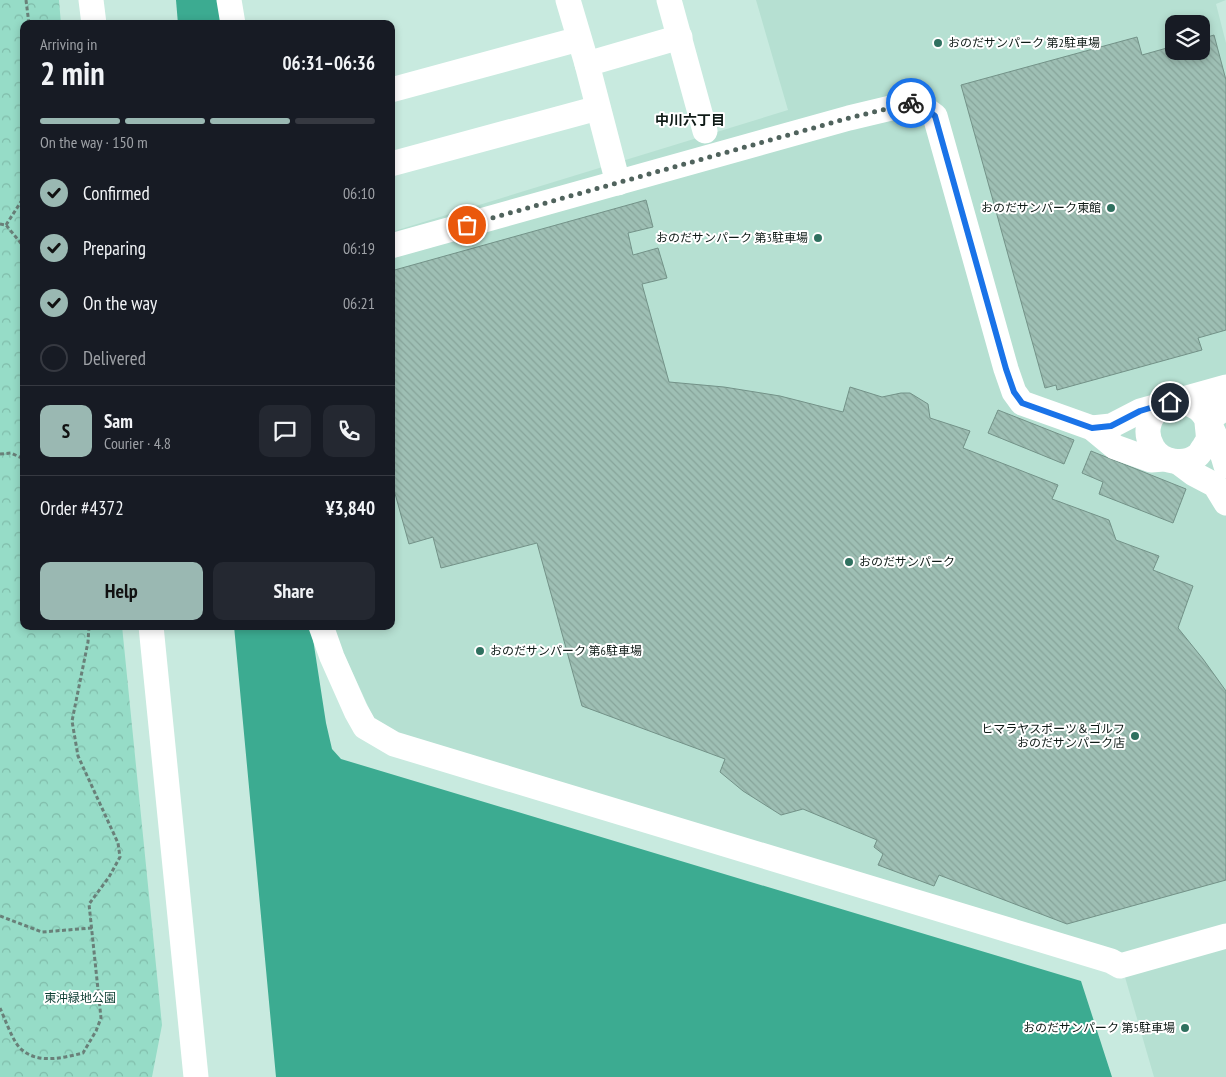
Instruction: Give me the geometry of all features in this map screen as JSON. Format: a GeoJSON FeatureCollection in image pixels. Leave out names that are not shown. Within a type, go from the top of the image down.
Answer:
{"type":"FeatureCollection","features":[{"type":"Feature","properties":{"kind":"street"},"geometry":{"type":"LineString","coordinates":[[91,0],[94,20]]}},
{"type":"Feature","properties":{"kind":"street"},"geometry":{"type":"LineString","coordinates":[[229,0],[232,20]]}},
{"type":"Feature","properties":{"kind":"street"},"geometry":{"type":"LineString","coordinates":[[568,0],[618,183]]}},
{"type":"Feature","properties":{"kind":"street"},"geometry":{"type":"LineString","coordinates":[[669,0],[705,131]]}},
{"type":"Feature","properties":{"kind":"street"},"geometry":{"type":"LineString","coordinates":[[587,64],[680,37]]}},
{"type":"Feature","properties":{"kind":"street"},"geometry":{"type":"LineString","coordinates":[[395,89],[579,39]]}},
{"type":"Feature","properties":{"kind":"street"},"geometry":{"type":"LineString","coordinates":[[395,245],[849,118],[916,102],[935,116],[1006,369],[1014,392],[1022,403],[1092,428],[1115,447],[1151,460],[1171,461],[1197,457],[1208,440],[1217,414]]}},
{"type":"Feature","properties":{"kind":"street"},"geometry":{"type":"LineString","coordinates":[[395,163],[598,108]]}},
{"type":"Feature","properties":{"kind":"street"},"geometry":{"type":"LineString","coordinates":[[1092,428],[1111,426],[1140,411],[1226,387]]}},
{"type":"Feature","properties":{"kind":"street"},"geometry":{"type":"LineString","coordinates":[[1217,414],[1185,402],[1170,402],[1158,409],[1150,422],[1148,436],[1153,449],[1215,486],[1226,503]]}},
{"type":"Feature","properties":{"kind":"street"},"geometry":{"type":"LineString","coordinates":[[1217,414],[1226,466]]}},
{"type":"Feature","properties":{"kind":"street"},"geometry":{"type":"LineString","coordinates":[[151,630],[196,1077]]}},
{"type":"Feature","properties":{"kind":"street"},"geometry":{"type":"LineString","coordinates":[[322,630],[332,657],[365,727],[394,744],[1111,961],[1120,966],[1226,936]]}},
{"type":"Feature","properties":{"kind":"path"},"geometry":{"type":"LineString","coordinates":[[26,0],[28,20]]}},
{"type":"Feature","properties":{"kind":"path"},"geometry":{"type":"LineString","coordinates":[[6,225],[20,203]]}},
{"type":"Feature","properties":{"kind":"path"},"geometry":{"type":"LineString","coordinates":[[0,224],[6,225],[20,242]]}},
{"type":"Feature","properties":{"kind":"path"},"geometry":{"type":"LineString","coordinates":[[0,454],[11,453],[20,457]]}},
{"type":"Feature","properties":{"kind":"path"},"geometry":{"type":"LineString","coordinates":[[0,1008],[18,1046],[31,1057],[56,1059],[83,1053],[102,1018],[89,904],[109,877],[120,857],[118,843],[78,756],[72,720],[89,630]]}},
{"type":"Feature","properties":{"kind":"path"},"geometry":{"type":"LineString","coordinates":[[0,916],[42,932],[92,928]]}},
{"type":"Feature","properties":{"kind":"shaded area"},"geometry":{"type":"Polygon","coordinates":[[[176,0],[218,0],[220,20],[178,20],[176,0]]]}},
{"type":"Feature","properties":{"kind":"shaded area"},"geometry":{"type":"Polygon","coordinates":[[[756,0],[1226,0],[1216,4],[1226,43],[1226,1077],[1154,1077],[1118,953],[400,736],[375,721],[333,630],[395,630],[395,231],[788,110],[756,0]]]}},
{"type":"Feature","properties":{"kind":"shaded area"},"geometry":{"type":"Polygon","coordinates":[[[234,630],[312,630],[326,723],[332,749],[341,759],[1081,981],[1112,1077],[276,1077],[234,630]]]}},
{"type":"Feature","properties":{"kind":"green space","name":"東沖緑地公園"},"geometry":{"type":"Polygon","coordinates":[[[0,0],[59,0],[61,20],[20,20],[20,630],[122,630],[162,1025],[152,1077],[0,1077],[0,0]]]}},
{"type":"Feature","properties":{"kind":"building","name":"おのだサンパーク東館"},"geometry":{"type":"Polygon","coordinates":[[[1214,35],[1226,80],[1226,330],[1198,338],[1202,350],[1057,390],[1056,385],[1045,388],[961,85],[1137,37],[1142,55],[1165,49],[1165,60],[1210,60],[1210,36],[1214,35]]]}},
{"type":"Feature","properties":{"kind":"building","name":"おのだサンパーク"},"geometry":{"type":"Polygon","coordinates":[[[646,200],[653,227],[628,233],[633,255],[658,248],[667,278],[642,284],[669,382],[724,387],[780,396],[843,412],[850,387],[882,397],[910,393],[928,404],[930,418],[970,431],[963,448],[1058,485],[1052,499],[1109,520],[1116,540],[1159,556],[1153,570],[1193,586],[1178,628],[1226,691],[1226,880],[1067,924],[939,875],[934,886],[878,865],[883,854],[874,847],[877,840],[803,809],[781,815],[743,791],[720,772],[725,759],[582,706],[537,543],[441,568],[433,537],[409,544],[395,493],[395,270],[646,200]]]}},
{"type":"Feature","properties":{"kind":"building"},"geometry":{"type":"Polygon","coordinates":[[[998,410],[1074,440],[1064,464],[988,433],[998,410]]]}},
{"type":"Feature","properties":{"kind":"building"},"geometry":{"type":"Polygon","coordinates":[[[1091,451],[1186,489],[1173,523],[1099,494],[1103,482],[1082,473],[1091,451]]]}},
{"type":"Feature","properties":{"kind":"way so far"},"geometry":{"type":"LineString","coordinates":[[467,225],[849,118],[911,103]]}},
{"type":"Feature","properties":{"kind":"place","name":"おのだサンパーク 第2駐車場"},"geometry":{"type":"Point","coordinates":[938,43]}},
{"type":"Feature","properties":{"kind":"place","name":"おのだサンパーク東館"},"geometry":{"type":"Point","coordinates":[1111,208]}},
{"type":"Feature","properties":{"kind":"place","name":"おのだサンパーク 第3駐車場"},"geometry":{"type":"Point","coordinates":[818,238]}},
{"type":"Feature","properties":{"kind":"place","name":"おのだサンパーク"},"geometry":{"type":"Point","coordinates":[849,562]}},
{"type":"Feature","properties":{"kind":"place","name":"おのだサンパーク 第6駐車場"},"geometry":{"type":"Point","coordinates":[480,651]}},
{"type":"Feature","properties":{"kind":"place","name":"ヒマラヤスポーツ＆ゴルフ おのだサンパーク店"},"geometry":{"type":"Point","coordinates":[1135,736]}},
{"type":"Feature","properties":{"kind":"place","name":"おのだサンパーク 第5駐車場"},"geometry":{"type":"Point","coordinates":[1185,1028]}},
{"type":"Feature","properties":{"kind":"district","name":"中川六丁目"},"geometry":{"type":"Point","coordinates":[690,120]}},
{"type":"Feature","properties":{"kind":"route"},"geometry":{"type":"LineString","coordinates":[[911,103],[916,102],[935,116],[1006,369],[1014,392],[1022,403],[1092,428],[1111,426],[1140,411],[1170,402]]}}]}
